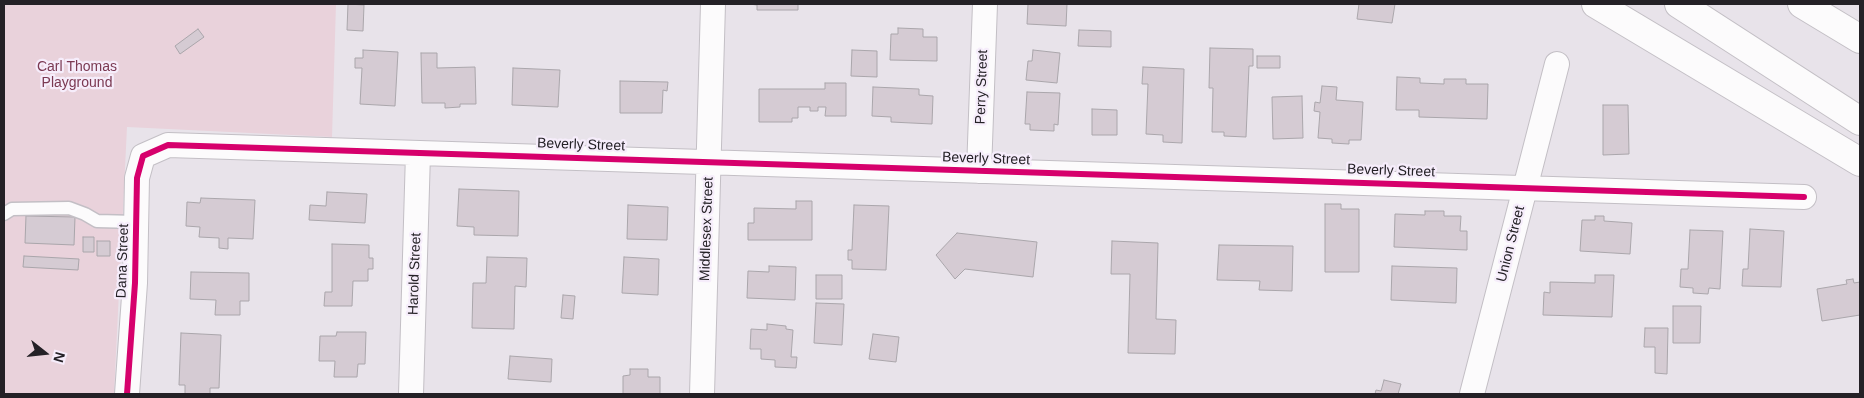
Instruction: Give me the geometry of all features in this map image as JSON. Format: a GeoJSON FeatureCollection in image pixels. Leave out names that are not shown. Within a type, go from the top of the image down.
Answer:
{"type":"FeatureCollection","features":[{"type":"Feature","properties":{"kind":"highway"},"geometry":{"type":"LineString","coordinates":[[1596,4],[1860,162]]}},
{"type":"Feature","properties":{"kind":"highway"},"geometry":{"type":"LineString","coordinates":[[1680,4],[1860,121]]}},
{"type":"Feature","properties":{"kind":"highway"},"geometry":{"type":"LineString","coordinates":[[1802,4],[1860,40]]}},
{"type":"Feature","properties":{"kind":"street","name":"Middlesex Street"},"geometry":{"type":"LineString","coordinates":[[702,394],[713,4]]}},
{"type":"Feature","properties":{"kind":"street","name":"Perry Street"},"geometry":{"type":"LineString","coordinates":[[979,171],[985,4]]}},
{"type":"Feature","properties":{"kind":"street","name":"Union Street"},"geometry":{"type":"LineString","coordinates":[[1472,394],[1558,64]]}},
{"type":"Feature","properties":{"kind":"street","name":"Beverly Street"},"geometry":{"type":"LineString","coordinates":[[168,145],[1804,197]]}},
{"type":"Feature","properties":{"kind":"street","name":"Dana Street"},"geometry":{"type":"LineString","coordinates":[[127,394],[135,284],[137,178],[143,156],[168,145]]}},
{"type":"Feature","properties":{"kind":"street","name":"Harold Street"},"geometry":{"type":"LineString","coordinates":[[411,394],[418,153]]}},
{"type":"Feature","properties":{"kind":"lane"},"geometry":{"type":"LineString","coordinates":[[4,214],[12,209],[69,208],[86,214],[97,221],[136,222]]}},
{"type":"Feature","properties":{"kind":"green space","name":"Carl Thomas Playground"},"geometry":{"type":"Polygon","coordinates":[[[4,4],[336,4],[332,137],[127,127],[114,394],[4,394],[4,4]]]}},
{"type":"Feature","properties":{"kind":"building"},"geometry":{"type":"Polygon","coordinates":[[[348,4],[364,5],[363,31],[347,30],[348,4]]]}},
{"type":"Feature","properties":{"kind":"building"},"geometry":{"type":"Polygon","coordinates":[[[749,4],[798,4],[798,10],[757,10],[757,5],[749,4]]]}},
{"type":"Feature","properties":{"kind":"building"},"geometry":{"type":"Polygon","coordinates":[[[1028,4],[1067,4],[1066,26],[1027,24],[1028,4]]]}},
{"type":"Feature","properties":{"kind":"building"},"geometry":{"type":"Polygon","coordinates":[[[1359,4],[1395,4],[1392,23],[1357,19],[1359,4]]]}},
{"type":"Feature","properties":{"kind":"building"},"geometry":{"type":"Polygon","coordinates":[[[898,28],[923,29],[923,37],[937,37],[937,61],[890,60],[891,34],[898,34],[898,28]]]}},
{"type":"Feature","properties":{"kind":"building"},"geometry":{"type":"Polygon","coordinates":[[[198,29],[204,37],[180,54],[175,46],[198,29]]]}},
{"type":"Feature","properties":{"kind":"building"},"geometry":{"type":"Polygon","coordinates":[[[1079,30],[1111,31],[1111,47],[1078,46],[1079,30]]]}},
{"type":"Feature","properties":{"kind":"building"},"geometry":{"type":"Polygon","coordinates":[[[1210,48],[1253,49],[1253,66],[1249,66],[1246,137],[1224,136],[1224,132],[1212,132],[1213,88],[1209,88],[1210,48]]]}},
{"type":"Feature","properties":{"kind":"building"},"geometry":{"type":"Polygon","coordinates":[[[363,50],[398,52],[395,106],[360,104],[362,68],[355,68],[355,58],[363,58],[363,50]]]}},
{"type":"Feature","properties":{"kind":"building"},"geometry":{"type":"Polygon","coordinates":[[[852,50],[877,51],[877,77],[851,76],[852,50]]]}},
{"type":"Feature","properties":{"kind":"building"},"geometry":{"type":"Polygon","coordinates":[[[1033,50],[1060,53],[1057,83],[1026,80],[1028,61],[1032,61],[1033,50]]]}},
{"type":"Feature","properties":{"kind":"building"},"geometry":{"type":"Polygon","coordinates":[[[421,53],[437,53],[437,68],[475,67],[476,104],[460,104],[460,107],[445,108],[445,103],[422,103],[421,53]]]}},
{"type":"Feature","properties":{"kind":"building"},"geometry":{"type":"Polygon","coordinates":[[[1257,56],[1280,56],[1280,68],[1257,68],[1257,56]]]}},
{"type":"Feature","properties":{"kind":"building"},"geometry":{"type":"Polygon","coordinates":[[[1143,67],[1184,69],[1182,143],[1163,142],[1163,135],[1146,134],[1148,84],[1142,84],[1143,67]]]}},
{"type":"Feature","properties":{"kind":"building"},"geometry":{"type":"Polygon","coordinates":[[[513,68],[560,70],[558,107],[512,105],[513,68]]]}},
{"type":"Feature","properties":{"kind":"building"},"geometry":{"type":"Polygon","coordinates":[[[1397,77],[1420,78],[1420,83],[1444,84],[1444,79],[1466,79],[1466,84],[1488,84],[1487,119],[1419,117],[1419,110],[1396,110],[1397,77]]]}},
{"type":"Feature","properties":{"kind":"building"},"geometry":{"type":"Polygon","coordinates":[[[620,81],[668,82],[667,91],[663,90],[662,113],[620,113],[620,81]]]}},
{"type":"Feature","properties":{"kind":"building"},"geometry":{"type":"Polygon","coordinates":[[[825,83],[846,83],[846,116],[825,116],[826,107],[818,107],[818,111],[810,111],[810,107],[798,107],[798,118],[792,118],[792,122],[759,122],[759,89],[825,89],[825,83]]]}},
{"type":"Feature","properties":{"kind":"building"},"geometry":{"type":"Polygon","coordinates":[[[1322,86],[1337,87],[1336,100],[1363,102],[1361,140],[1349,140],[1349,144],[1332,143],[1332,139],[1318,138],[1320,112],[1314,111],[1315,102],[1320,103],[1322,86]]]}},
{"type":"Feature","properties":{"kind":"building"},"geometry":{"type":"Polygon","coordinates":[[[873,87],[919,89],[919,95],[933,96],[932,124],[891,122],[891,117],[872,116],[873,87]]]}},
{"type":"Feature","properties":{"kind":"building"},"geometry":{"type":"Polygon","coordinates":[[[1027,92],[1060,93],[1058,125],[1054,124],[1054,131],[1030,130],[1030,124],[1025,124],[1027,92]]]}},
{"type":"Feature","properties":{"kind":"building"},"geometry":{"type":"Polygon","coordinates":[[[1302,96],[1303,138],[1273,139],[1272,97],[1302,96]]]}},
{"type":"Feature","properties":{"kind":"building"},"geometry":{"type":"Polygon","coordinates":[[[1603,105],[1628,105],[1629,154],[1603,155],[1603,105]]]}},
{"type":"Feature","properties":{"kind":"building"},"geometry":{"type":"Polygon","coordinates":[[[1092,109],[1117,110],[1117,135],[1092,135],[1092,109]]]}},
{"type":"Feature","properties":{"kind":"building"},"geometry":{"type":"Polygon","coordinates":[[[459,189],[519,191],[518,236],[474,235],[474,227],[457,226],[459,189]]]}},
{"type":"Feature","properties":{"kind":"building"},"geometry":{"type":"Polygon","coordinates":[[[327,192],[367,194],[365,223],[309,220],[310,205],[326,206],[327,192]]]}},
{"type":"Feature","properties":{"kind":"building"},"geometry":{"type":"Polygon","coordinates":[[[201,198],[255,200],[253,239],[228,238],[228,249],[219,248],[219,238],[199,237],[200,227],[186,226],[187,202],[200,203],[201,198]]]}},
{"type":"Feature","properties":{"kind":"building"},"geometry":{"type":"Polygon","coordinates":[[[796,201],[812,201],[812,240],[748,240],[748,223],[754,223],[754,208],[796,209],[796,201]]]}},
{"type":"Feature","properties":{"kind":"building"},"geometry":{"type":"Polygon","coordinates":[[[1325,204],[1341,204],[1341,209],[1359,209],[1359,272],[1325,272],[1325,204]]]}},
{"type":"Feature","properties":{"kind":"building"},"geometry":{"type":"Polygon","coordinates":[[[628,205],[668,207],[667,240],[627,239],[628,205]]]}},
{"type":"Feature","properties":{"kind":"building"},"geometry":{"type":"Polygon","coordinates":[[[854,205],[889,206],[886,270],[852,269],[852,260],[848,260],[848,250],[852,250],[854,205]]]}},
{"type":"Feature","properties":{"kind":"building"},"geometry":{"type":"Polygon","coordinates":[[[1425,211],[1444,211],[1444,216],[1461,216],[1460,231],[1467,231],[1467,250],[1394,247],[1395,214],[1425,215],[1425,211]]]}},
{"type":"Feature","properties":{"kind":"building"},"geometry":{"type":"Polygon","coordinates":[[[26,216],[75,217],[74,245],[25,243],[26,216]]]}},
{"type":"Feature","properties":{"kind":"building"},"geometry":{"type":"Polygon","coordinates":[[[1595,216],[1604,216],[1604,221],[1632,223],[1630,254],[1580,251],[1582,220],[1595,220],[1595,216]]]}},
{"type":"Feature","properties":{"kind":"building"},"geometry":{"type":"Polygon","coordinates":[[[1750,229],[1784,231],[1781,287],[1742,286],[1743,269],[1748,269],[1750,229]]]}},
{"type":"Feature","properties":{"kind":"building"},"geometry":{"type":"Polygon","coordinates":[[[1690,230],[1723,231],[1720,289],[1709,288],[1708,294],[1693,293],[1693,288],[1680,287],[1681,269],[1688,269],[1690,230]]]}},
{"type":"Feature","properties":{"kind":"building"},"geometry":{"type":"Polygon","coordinates":[[[957,233],[1037,242],[1033,277],[965,269],[955,279],[936,255],[957,233]]]}},
{"type":"Feature","properties":{"kind":"building"},"geometry":{"type":"Polygon","coordinates":[[[83,237],[94,237],[94,252],[83,252],[83,237]]]}},
{"type":"Feature","properties":{"kind":"building"},"geometry":{"type":"Polygon","coordinates":[[[97,241],[110,241],[110,256],[97,256],[97,241]]]}},
{"type":"Feature","properties":{"kind":"building"},"geometry":{"type":"Polygon","coordinates":[[[1112,241],[1158,243],[1156,319],[1176,320],[1175,354],[1128,353],[1130,274],[1111,274],[1112,241]]]}},
{"type":"Feature","properties":{"kind":"building"},"geometry":{"type":"Polygon","coordinates":[[[332,244],[369,245],[369,258],[373,258],[373,269],[368,269],[368,281],[353,281],[352,306],[324,306],[325,292],[332,292],[332,244]]]}},
{"type":"Feature","properties":{"kind":"building"},"geometry":{"type":"Polygon","coordinates":[[[1219,245],[1293,246],[1292,291],[1259,290],[1260,281],[1217,280],[1219,245]]]}},
{"type":"Feature","properties":{"kind":"building"},"geometry":{"type":"Polygon","coordinates":[[[24,256],[79,259],[78,270],[23,267],[24,256]]]}},
{"type":"Feature","properties":{"kind":"building"},"geometry":{"type":"Polygon","coordinates":[[[487,257],[527,258],[526,287],[515,286],[514,329],[472,328],[473,283],[486,283],[487,257]]]}},
{"type":"Feature","properties":{"kind":"building"},"geometry":{"type":"Polygon","coordinates":[[[624,257],[659,259],[658,295],[622,293],[624,257]]]}},
{"type":"Feature","properties":{"kind":"building"},"geometry":{"type":"Polygon","coordinates":[[[769,266],[796,267],[795,300],[747,298],[748,271],[769,272],[769,266]]]}},
{"type":"Feature","properties":{"kind":"building"},"geometry":{"type":"Polygon","coordinates":[[[1392,266],[1457,268],[1456,303],[1391,300],[1392,266]]]}},
{"type":"Feature","properties":{"kind":"building"},"geometry":{"type":"Polygon","coordinates":[[[191,272],[249,273],[249,301],[240,301],[240,315],[215,315],[216,300],[190,299],[191,272]]]}},
{"type":"Feature","properties":{"kind":"building"},"geometry":{"type":"Polygon","coordinates":[[[816,275],[842,275],[842,299],[816,299],[816,275]]]}},
{"type":"Feature","properties":{"kind":"building"},"geometry":{"type":"Polygon","coordinates":[[[1595,275],[1614,275],[1612,317],[1543,315],[1544,292],[1550,293],[1550,282],[1595,283],[1595,275]]]}},
{"type":"Feature","properties":{"kind":"building"},"geometry":{"type":"Polygon","coordinates":[[[1853,279],[1854,283],[1860,282],[1860,315],[1822,321],[1817,289],[1847,284],[1846,280],[1853,279]]]}},
{"type":"Feature","properties":{"kind":"building"},"geometry":{"type":"Polygon","coordinates":[[[563,295],[575,296],[573,319],[561,318],[563,295]]]}},
{"type":"Feature","properties":{"kind":"building"},"geometry":{"type":"Polygon","coordinates":[[[816,303],[844,304],[842,345],[814,343],[816,303]]]}},
{"type":"Feature","properties":{"kind":"building"},"geometry":{"type":"Polygon","coordinates":[[[1673,306],[1701,306],[1700,343],[1673,343],[1673,306]]]}},
{"type":"Feature","properties":{"kind":"building"},"geometry":{"type":"Polygon","coordinates":[[[767,324],[786,326],[786,329],[793,330],[791,357],[797,357],[796,368],[775,367],[775,360],[761,359],[761,349],[750,349],[751,329],[767,330],[767,324]]]}},
{"type":"Feature","properties":{"kind":"building"},"geometry":{"type":"Polygon","coordinates":[[[1645,328],[1668,328],[1667,374],[1655,373],[1655,347],[1644,347],[1645,328]]]}},
{"type":"Feature","properties":{"kind":"building"},"geometry":{"type":"Polygon","coordinates":[[[337,332],[366,332],[365,364],[358,364],[357,377],[334,377],[335,361],[319,361],[320,336],[336,336],[337,332]]]}},
{"type":"Feature","properties":{"kind":"building"},"geometry":{"type":"Polygon","coordinates":[[[181,333],[221,335],[219,388],[210,388],[210,394],[185,394],[185,385],[179,385],[181,333]]]}},
{"type":"Feature","properties":{"kind":"building"},"geometry":{"type":"Polygon","coordinates":[[[873,334],[899,337],[896,362],[869,359],[873,334]]]}},
{"type":"Feature","properties":{"kind":"building"},"geometry":{"type":"Polygon","coordinates":[[[510,356],[552,359],[551,382],[508,379],[510,356]]]}},
{"type":"Feature","properties":{"kind":"building"},"geometry":{"type":"Polygon","coordinates":[[[630,369],[648,369],[648,377],[660,377],[660,394],[623,394],[623,376],[630,375],[630,369]]]}},
{"type":"Feature","properties":{"kind":"building"},"geometry":{"type":"Polygon","coordinates":[[[1384,380],[1401,384],[1398,394],[1375,394],[1376,390],[1381,391],[1384,380]]]}},
{"type":"Feature","properties":{"kind":"cycle path"},"geometry":{"type":"LineString","coordinates":[[127,394],[135,283],[137,178],[143,156],[168,145],[1804,197]]}}]}
